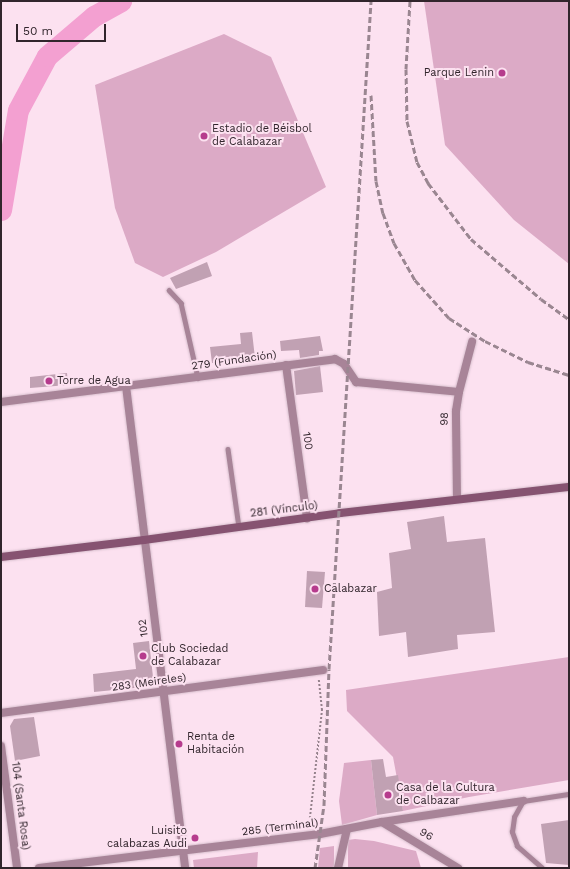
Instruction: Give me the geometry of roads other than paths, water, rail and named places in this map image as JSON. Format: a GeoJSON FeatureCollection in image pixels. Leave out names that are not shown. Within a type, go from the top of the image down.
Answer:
{"type":"FeatureCollection","features":[{"type":"Feature","properties":{"kind":"main road","name":"281 (Vínculo)"},"geometry":{"type":"LineString","coordinates":[[1,557],[569,487]]}},
{"type":"Feature","properties":{"kind":"street","name":"98"},"geometry":{"type":"LineString","coordinates":[[457,500],[456,411],[459,392],[472,342]]}},
{"type":"Feature","properties":{"kind":"street","name":"279 (Fundación)"},"geometry":{"type":"LineString","coordinates":[[1,402],[335,360],[344,364],[356,382],[459,392]]}},
{"type":"Feature","properties":{"kind":"street","name":"100"},"geometry":{"type":"LineString","coordinates":[[286,365],[307,519]]}},
{"type":"Feature","properties":{"kind":"street","name":"102"},"geometry":{"type":"LineString","coordinates":[[126,386],[162,692],[185,868]]}},
{"type":"Feature","properties":{"kind":"street","name":"283 (Meireles)"},"geometry":{"type":"LineString","coordinates":[[1,713],[320,670]]}},
{"type":"Feature","properties":{"kind":"street","name":"104 (Santa Rosa)"},"geometry":{"type":"LineString","coordinates":[[1,746],[17,868]]}},
{"type":"Feature","properties":{"kind":"street","name":"285 (Terminal)"},"geometry":{"type":"LineString","coordinates":[[39,868],[183,852],[308,835],[382,822],[523,801]]}},
{"type":"Feature","properties":{"kind":"street","name":"96"},"geometry":{"type":"LineString","coordinates":[[382,822],[458,868]]}},
{"type":"Feature","properties":{"kind":"street"},"geometry":{"type":"LineString","coordinates":[[338,868],[347,829]]}},
{"type":"Feature","properties":{"kind":"lane"},"geometry":{"type":"LineString","coordinates":[[169,290],[181,303],[198,378]]}},
{"type":"Feature","properties":{"kind":"lane"},"geometry":{"type":"LineString","coordinates":[[228,449],[239,527]]}},
{"type":"Feature","properties":{"kind":"lane"},"geometry":{"type":"LineString","coordinates":[[542,868],[517,846],[512,832],[514,817],[523,801],[569,794]]}},
{"type":"Feature","properties":{"kind":"waterway"},"geometry":{"type":"LineString","coordinates":[[1,210],[18,110],[47,56],[94,16],[121,1]]}},
{"type":"Feature","properties":{"kind":"railway"},"geometry":{"type":"LineString","coordinates":[[315,868],[324,805],[329,669],[371,1]]}},
{"type":"Feature","properties":{"kind":"railway"},"geometry":{"type":"LineString","coordinates":[[410,1],[406,69],[407,121],[417,162],[428,183],[471,239],[541,299],[569,319]]}},
{"type":"Feature","properties":{"kind":"railway"},"geometry":{"type":"LineString","coordinates":[[371,95],[376,181],[383,213],[394,243],[415,280],[449,318],[485,341],[528,362],[569,375]]}},
{"type":"Feature","properties":{"kind":"place","name":"Parque Lenin"},"geometry":{"type":"Point","coordinates":[502,73]}},
{"type":"Feature","properties":{"kind":"place","name":"Estadio de Béisbol de Calabazar"},"geometry":{"type":"Point","coordinates":[204,136]}},
{"type":"Feature","properties":{"kind":"place","name":"Torre de Agua"},"geometry":{"type":"Point","coordinates":[49,381]}},
{"type":"Feature","properties":{"kind":"place","name":"Calabazar"},"geometry":{"type":"Point","coordinates":[315,589]}},
{"type":"Feature","properties":{"kind":"place","name":"Club Sociedad de Calabazar"},"geometry":{"type":"Point","coordinates":[143,656]}},
{"type":"Feature","properties":{"kind":"place","name":"Renta de Habitación"},"geometry":{"type":"Point","coordinates":[179,744]}},
{"type":"Feature","properties":{"kind":"place","name":"Casa de la Cultura de Calbazar"},"geometry":{"type":"Point","coordinates":[388,795]}},
{"type":"Feature","properties":{"kind":"place","name":"Luisito calabazas Audi"},"geometry":{"type":"Point","coordinates":[195,838]}}]}
